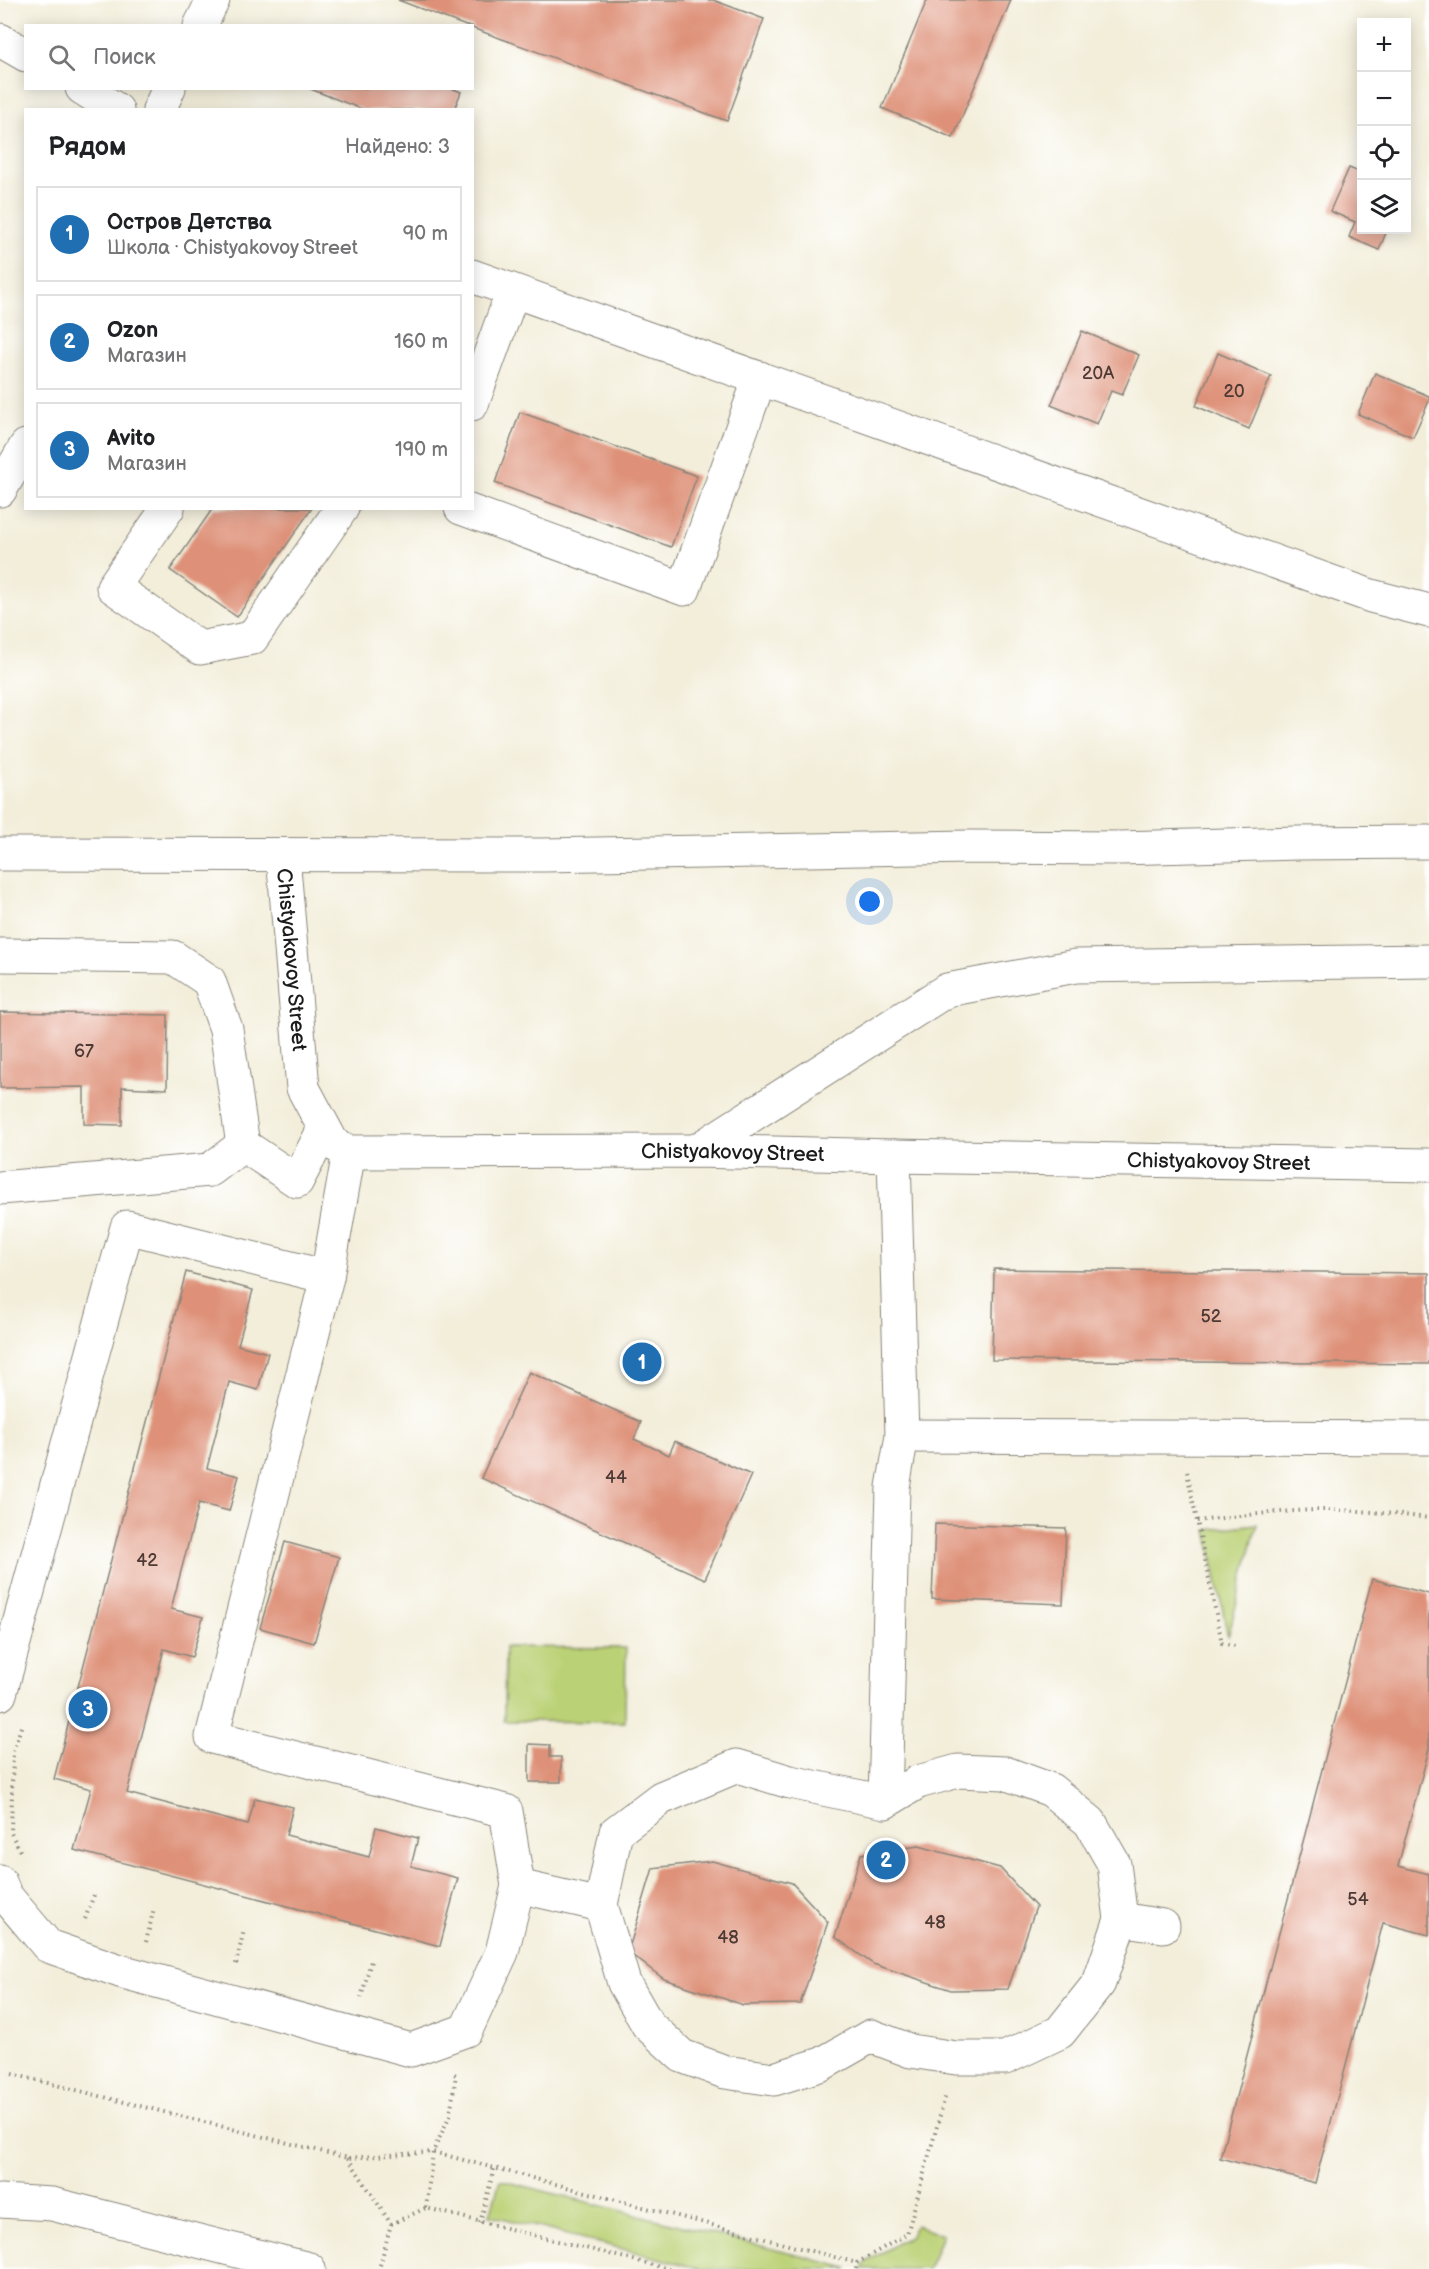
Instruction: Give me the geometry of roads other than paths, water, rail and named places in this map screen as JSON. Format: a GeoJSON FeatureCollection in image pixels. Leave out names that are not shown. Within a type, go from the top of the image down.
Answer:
{"type":"FeatureCollection","features":[{"type":"Feature","properties":{"kind":"street"},"geometry":{"type":"LineString","coordinates":[[201,24],[213,0]]}},
{"type":"Feature","properties":{"kind":"street"},"geometry":{"type":"LineString","coordinates":[[0,40],[24,54]]}},
{"type":"Feature","properties":{"kind":"street"},"geometry":{"type":"LineString","coordinates":[[84,90],[114,108]]}},
{"type":"Feature","properties":{"kind":"street"},"geometry":{"type":"LineString","coordinates":[[160,108],[168,90]]}},
{"type":"Feature","properties":{"kind":"street"},"geometry":{"type":"LineString","coordinates":[[474,277],[1371,596],[1429,611]]}},
{"type":"Feature","properties":{"kind":"street"},"geometry":{"type":"LineString","coordinates":[[474,398],[513,291]]}},
{"type":"Feature","properties":{"kind":"street"},"geometry":{"type":"LineString","coordinates":[[467,510],[684,589],[759,378]]}},
{"type":"Feature","properties":{"kind":"street"},"geometry":{"type":"LineString","coordinates":[[0,490],[24,449]]}},
{"type":"Feature","properties":{"kind":"street"},"geometry":{"type":"LineString","coordinates":[[167,510],[113,587],[200,648],[252,638],[341,510]]}},
{"type":"Feature","properties":{"kind":"street"},"geometry":{"type":"LineString","coordinates":[[0,854],[532,855],[958,847],[1120,848],[1429,842]]}},
{"type":"Feature","properties":{"kind":"street","name":"Chistyakovoy Street"},"geometry":{"type":"LineString","coordinates":[[283,856],[303,1088],[333,1144],[349,1152],[696,1151],[1429,1165]]}},
{"type":"Feature","properties":{"kind":"street"},"geometry":{"type":"LineString","coordinates":[[0,955],[173,957],[209,981],[226,1029],[243,1145],[297,1182],[324,1129]]}},
{"type":"Feature","properties":{"kind":"street"},"geometry":{"type":"LineString","coordinates":[[696,1151],[947,990],[1076,966],[1429,962]]}},
{"type":"Feature","properties":{"kind":"street"},"geometry":{"type":"LineString","coordinates":[[0,1188],[210,1170],[243,1145]]}},
{"type":"Feature","properties":{"kind":"street"},"geometry":{"type":"LineString","coordinates":[[0,1882],[5,1895],[48,1946],[120,1971],[411,2050],[466,2030],[502,1952],[518,1886],[506,1811],[212,1737],[327,1277],[349,1152]]}},
{"type":"Feature","properties":{"kind":"street"},"geometry":{"type":"LineString","coordinates":[[885,1802],[893,1487],[902,1436],[894,1156]]}},
{"type":"Feature","properties":{"kind":"street"},"geometry":{"type":"LineString","coordinates":[[0,1694],[127,1227],[327,1277]]}},
{"type":"Feature","properties":{"kind":"street"},"geometry":{"type":"LineString","coordinates":[[902,1436],[1429,1438]]}},
{"type":"Feature","properties":{"kind":"street"},"geometry":{"type":"LineString","coordinates":[[737,1766],[790,1782],[885,1802],[918,1782],[958,1771],[1005,1773],[1051,1790],[1090,1822],[1114,1864],[1121,1919],[1099,1983],[1060,2032],[1005,2058],[956,2058],[911,2051],[871,2036],[822,2064],[774,2079],[725,2072],[682,2056],[648,2025],[624,1983],[601,1905],[616,1832],[661,1798],[737,1766]]}},
{"type":"Feature","properties":{"kind":"street"},"geometry":{"type":"LineString","coordinates":[[518,1886],[601,1905]]}},
{"type":"Feature","properties":{"kind":"street"},"geometry":{"type":"LineString","coordinates":[[1121,1919],[1163,1926]]}},
{"type":"Feature","properties":{"kind":"street"},"geometry":{"type":"LineString","coordinates":[[0,2200],[52,2204],[309,2269]]}},
{"type":"Feature","properties":{"kind":"place","name":"Остров Детства"},"geometry":{"type":"Point","coordinates":[642,1362]}},
{"type":"Feature","properties":{"kind":"place","name":"Avito"},"geometry":{"type":"Point","coordinates":[88,1709]}},
{"type":"Feature","properties":{"kind":"place","name":"Ozon"},"geometry":{"type":"Point","coordinates":[886,1860]}}]}
